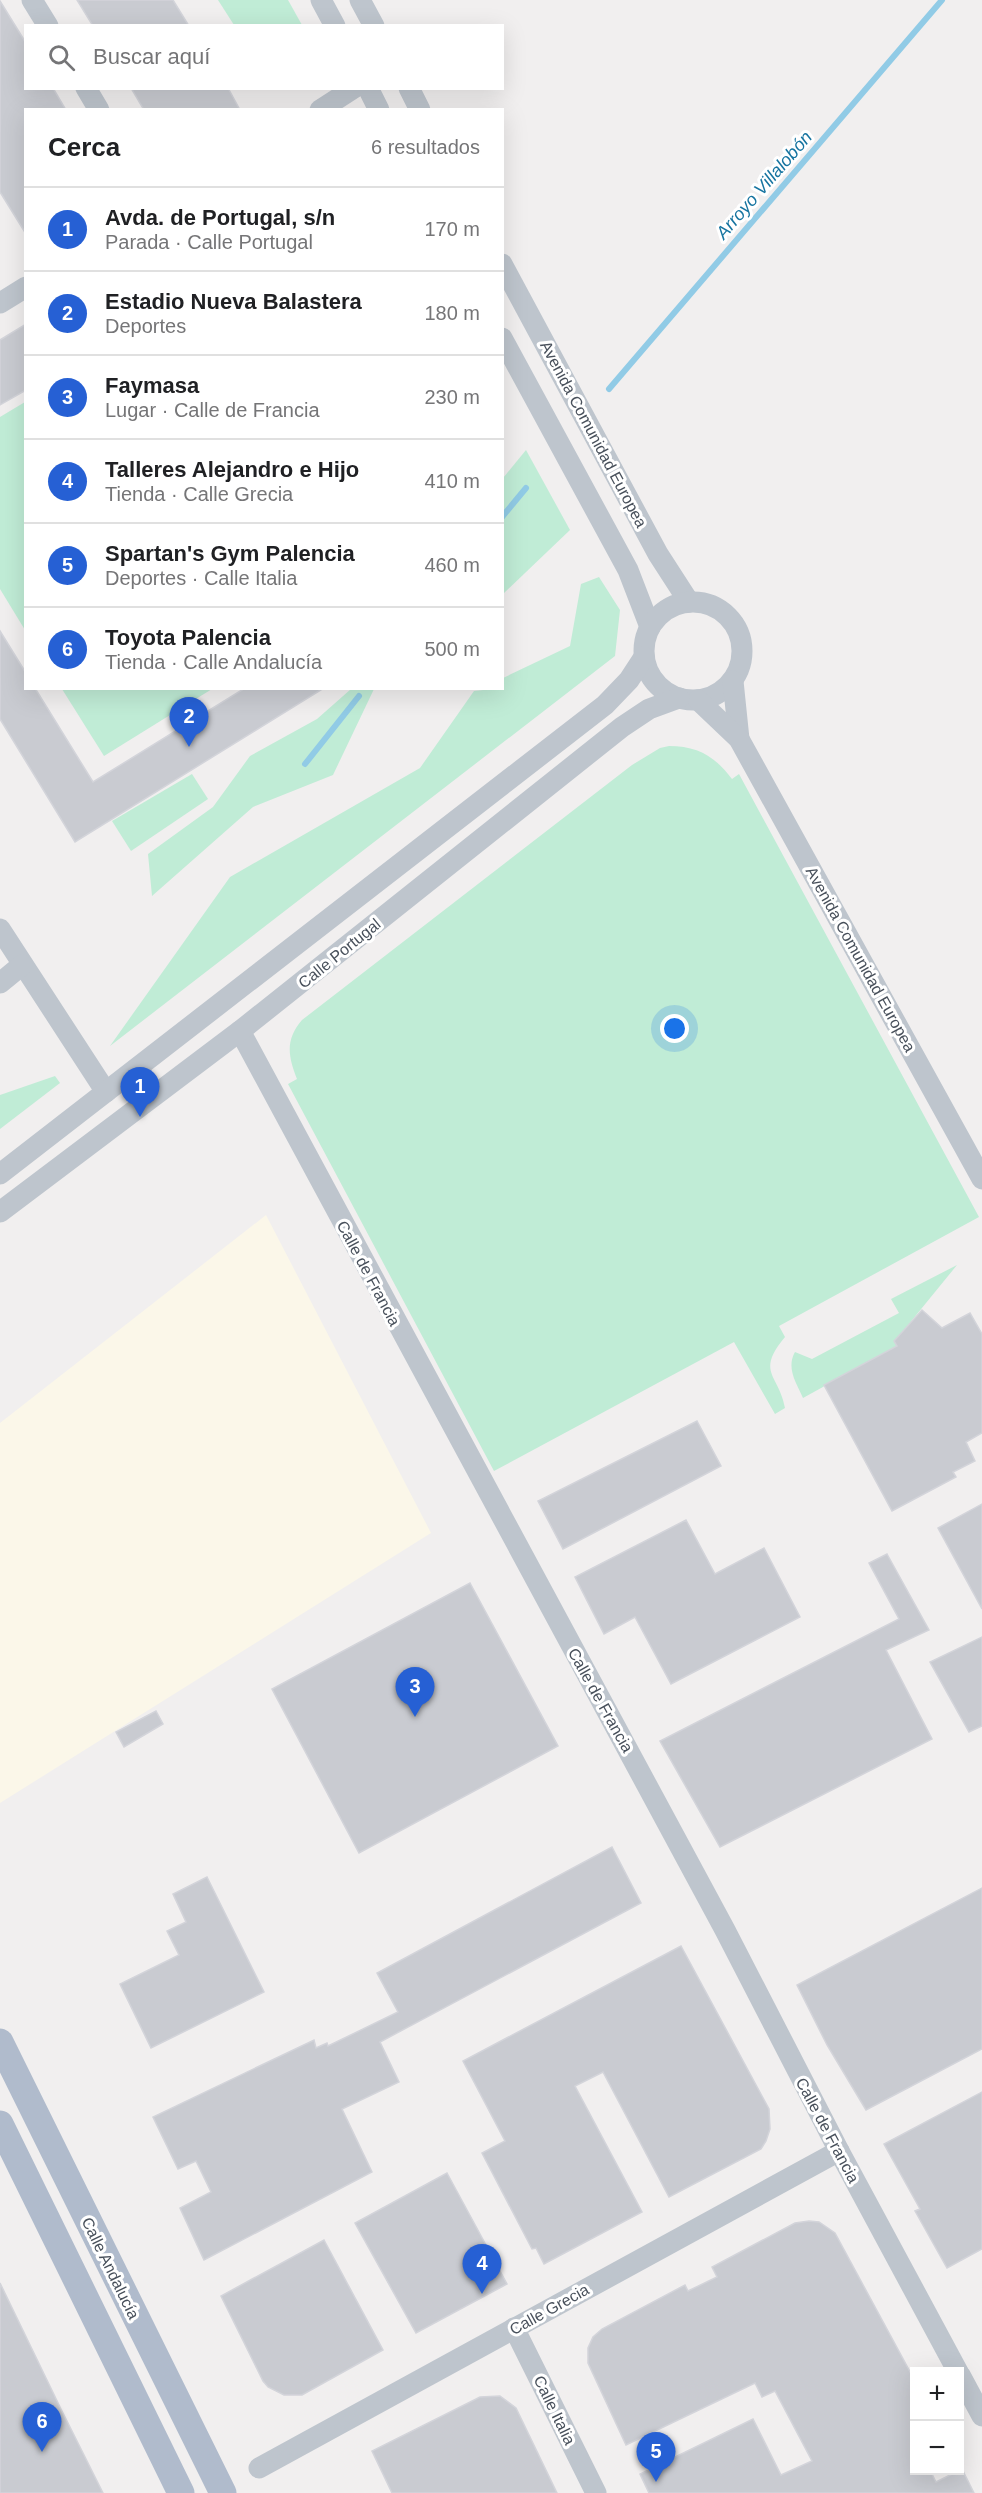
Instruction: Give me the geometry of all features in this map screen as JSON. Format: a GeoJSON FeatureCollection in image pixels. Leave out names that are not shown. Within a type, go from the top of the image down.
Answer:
{"type":"FeatureCollection","features":[{"type":"Feature","properties":{"kind":"main road","name":"Calle Andalucía"},"geometry":{"type":"LineString","coordinates":[[0,2042],[223,2493]]}},
{"type":"Feature","properties":{"kind":"main road"},"geometry":{"type":"LineString","coordinates":[[0,2124],[181,2493]]}},
{"type":"Feature","properties":{"kind":"street"},"geometry":{"type":"LineString","coordinates":[[32,0],[47,24]]}},
{"type":"Feature","properties":{"kind":"street"},"geometry":{"type":"LineString","coordinates":[[321,0],[334,24]]}},
{"type":"Feature","properties":{"kind":"street"},"geometry":{"type":"LineString","coordinates":[[360,0],[373,24]]}},
{"type":"Feature","properties":{"kind":"street"},"geometry":{"type":"LineString","coordinates":[[87,90],[98,108]]}},
{"type":"Feature","properties":{"kind":"street"},"geometry":{"type":"LineString","coordinates":[[323,108],[351,90]]}},
{"type":"Feature","properties":{"kind":"street"},"geometry":{"type":"LineString","coordinates":[[369,90],[378,108]]}},
{"type":"Feature","properties":{"kind":"street"},"geometry":{"type":"LineString","coordinates":[[410,90],[419,108]]}},
{"type":"Feature","properties":{"kind":"street","name":"Avenida Comunidad Europea"},"geometry":{"type":"LineString","coordinates":[[504,268],[658,554],[689,602]]}},
{"type":"Feature","properties":{"kind":"street"},"geometry":{"type":"LineString","coordinates":[[0,303],[24,288]]}},
{"type":"Feature","properties":{"kind":"street","name":"Avenida Comunidad Europea"},"geometry":{"type":"LineString","coordinates":[[504,342],[628,570],[650,627]]}},
{"type":"Feature","properties":{"kind":"street"},"geometry":{"type":"LineString","coordinates":[[689,602],[715,607],[735,625],[741,639],[743,653],[740,668],[733,681],[711,697],[689,699],[666,692],[656,683],[645,657],[645,642],[650,627],[660,615],[673,606],[689,602]]}},
{"type":"Feature","properties":{"kind":"street","name":"Calle Portugal"},"geometry":{"type":"LineString","coordinates":[[0,1174],[604,705],[629,680],[645,657]]}},
{"type":"Feature","properties":{"kind":"street","name":"Avenida Comunidad Europea"},"geometry":{"type":"LineString","coordinates":[[733,681],[739,739]]}},
{"type":"Feature","properties":{"kind":"street","name":"Avenida Comunidad Europea"},"geometry":{"type":"LineString","coordinates":[[689,699],[739,739],[982,1179]]}},
{"type":"Feature","properties":{"kind":"street","name":"Calle Portugal"},"geometry":{"type":"LineString","coordinates":[[0,1212],[240,1031],[622,727],[649,709],[689,699]]}},
{"type":"Feature","properties":{"kind":"street"},"geometry":{"type":"LineString","coordinates":[[0,929],[106,1092]]}},
{"type":"Feature","properties":{"kind":"street"},"geometry":{"type":"LineString","coordinates":[[0,983],[22,965]]}},
{"type":"Feature","properties":{"kind":"street","name":"Calle de Francia"},"geometry":{"type":"LineString","coordinates":[[240,1031],[720,1920],[839,2151],[956,2367]]}},
{"type":"Feature","properties":{"kind":"street","name":"Calle Grecia"},"geometry":{"type":"LineString","coordinates":[[259,2468],[839,2151]]}},
{"type":"Feature","properties":{"kind":"street","name":"Calle Italia"},"geometry":{"type":"LineString","coordinates":[[514,2328],[596,2493]]}},
{"type":"Feature","properties":{"kind":"street","name":"Calle de Francia"},"geometry":{"type":"LineString","coordinates":[[964,2382],[982,2416]]}},
{"type":"Feature","properties":{"kind":"shaded area"},"geometry":{"type":"Polygon","coordinates":[[[266,1215],[431,1533],[0,1803],[0,1423],[266,1215]]]}},
{"type":"Feature","properties":{"kind":"green space"},"geometry":{"type":"Polygon","coordinates":[[[218,0],[288,0],[301,24],[233,24],[218,0]]]}},
{"type":"Feature","properties":{"kind":"green space"},"geometry":{"type":"Polygon","coordinates":[[[24,403],[24,628],[0,589],[0,417],[24,403]]]}},
{"type":"Feature","properties":{"kind":"green space"},"geometry":{"type":"Polygon","coordinates":[[[526,450],[570,530],[504,593],[504,477],[526,450]]]}},
{"type":"Feature","properties":{"kind":"green space"},"geometry":{"type":"Polygon","coordinates":[[[599,577],[620,610],[615,656],[110,1046],[230,877],[420,768],[474,691],[504,690],[504,678],[570,646],[581,584],[599,577]]]}},
{"type":"Feature","properties":{"kind":"green space"},"geometry":{"type":"Polygon","coordinates":[[[63,690],[210,690],[104,756],[63,690]]]}},
{"type":"Feature","properties":{"kind":"green space"},"geometry":{"type":"Polygon","coordinates":[[[350,690],[374,690],[333,775],[253,807],[152,896],[148,854],[213,807],[250,756],[317,719],[350,690]]]}},
{"type":"Feature","properties":{"kind":"green space"},"geometry":{"type":"Polygon","coordinates":[[[669,746],[697,750],[705,754],[719,764],[732,779],[739,774],[979,1217],[779,1326],[785,1337],[776,1349],[770,1366],[785,1408],[775,1414],[734,1342],[494,1471],[288,1084],[297,1079],[290,1055],[291,1041],[302,1020],[632,765],[660,748],[669,746]]]}},
{"type":"Feature","properties":{"kind":"green space"},"geometry":{"type":"Polygon","coordinates":[[[192,774],[208,799],[131,851],[112,821],[192,774]]]}},
{"type":"Feature","properties":{"kind":"green space"},"geometry":{"type":"Polygon","coordinates":[[[55,1076],[60,1083],[0,1129],[0,1095],[55,1076]]]}},
{"type":"Feature","properties":{"kind":"green space"},"geometry":{"type":"Polygon","coordinates":[[[957,1265],[895,1341],[897,1346],[803,1398],[795,1381],[791,1364],[795,1352],[812,1359],[899,1313],[891,1299],[957,1265]]]}},
{"type":"Feature","properties":{"kind":"building"},"geometry":{"type":"Polygon","coordinates":[[[77,0],[173,0],[188,24],[92,24],[77,0]]]}},
{"type":"Feature","properties":{"kind":"building"},"geometry":{"type":"Polygon","coordinates":[[[0,1],[24,40],[24,90],[54,90],[65,108],[24,108],[24,231],[0,192],[0,1]]]}},
{"type":"Feature","properties":{"kind":"building"},"geometry":{"type":"Polygon","coordinates":[[[132,90],[229,90],[239,108],[143,108],[132,90]]]}},
{"type":"Feature","properties":{"kind":"building"},"geometry":{"type":"Polygon","coordinates":[[[24,325],[24,391],[0,405],[0,340],[24,325]]]}},
{"type":"Feature","properties":{"kind":"building"},"geometry":{"type":"Polygon","coordinates":[[[0,631],[24,670],[24,690],[36,690],[93,782],[242,690],[321,690],[75,842],[0,719],[0,631]]]}},
{"type":"Feature","properties":{"kind":"building"},"geometry":{"type":"Polygon","coordinates":[[[922,1310],[942,1328],[970,1313],[982,1334],[982,1433],[966,1442],[975,1461],[953,1472],[956,1477],[892,1511],[824,1385],[897,1346],[894,1341],[922,1310]]]}},
{"type":"Feature","properties":{"kind":"building"},"geometry":{"type":"Polygon","coordinates":[[[697,1421],[721,1466],[563,1549],[538,1501],[697,1421]]]}},
{"type":"Feature","properties":{"kind":"building"},"geometry":{"type":"Polygon","coordinates":[[[982,1504],[982,1609],[938,1528],[982,1504]]]}},
{"type":"Feature","properties":{"kind":"building"},"geometry":{"type":"Polygon","coordinates":[[[686,1520],[715,1574],[764,1548],[800,1617],[671,1684],[635,1617],[604,1634],[575,1577],[686,1520]]]}},
{"type":"Feature","properties":{"kind":"building"},"geometry":{"type":"Polygon","coordinates":[[[887,1554],[929,1630],[886,1650],[932,1739],[720,1847],[660,1741],[899,1619],[869,1563],[887,1554]]]}},
{"type":"Feature","properties":{"kind":"building"},"geometry":{"type":"Polygon","coordinates":[[[470,1583],[558,1746],[359,1853],[272,1689],[470,1583]]]}},
{"type":"Feature","properties":{"kind":"building"},"geometry":{"type":"Polygon","coordinates":[[[982,1637],[982,1726],[969,1732],[930,1662],[982,1637]]]}},
{"type":"Feature","properties":{"kind":"building"},"geometry":{"type":"Polygon","coordinates":[[[156,1711],[163,1724],[124,1747],[116,1732],[156,1711]]]}},
{"type":"Feature","properties":{"kind":"building"},"geometry":{"type":"Polygon","coordinates":[[[612,1847],[641,1903],[380,2042],[399,2082],[342,2109],[372,2172],[204,2260],[180,2208],[211,2192],[196,2161],[178,2169],[153,2117],[314,2040],[316,2048],[327,2043],[328,2046],[398,2012],[377,1973],[612,1847]]]}},
{"type":"Feature","properties":{"kind":"building"},"geometry":{"type":"Polygon","coordinates":[[[207,1877],[264,1992],[151,2048],[120,1984],[179,1955],[167,1931],[186,1922],[173,1894],[207,1877]]]}},
{"type":"Feature","properties":{"kind":"building"},"geometry":{"type":"Polygon","coordinates":[[[982,1888],[982,2049],[866,2110],[827,2045],[797,1985],[982,1888]]]}},
{"type":"Feature","properties":{"kind":"building"},"geometry":{"type":"Polygon","coordinates":[[[681,1946],[769,2109],[770,2129],[766,2141],[761,2149],[669,2197],[603,2072],[575,2086],[642,2212],[544,2264],[536,2248],[532,2249],[482,2153],[505,2141],[463,2061],[681,1946]]]}},
{"type":"Feature","properties":{"kind":"building"},"geometry":{"type":"Polygon","coordinates":[[[982,2092],[982,2249],[947,2268],[915,2211],[920,2209],[884,2144],[982,2092]]]}},
{"type":"Feature","properties":{"kind":"building"},"geometry":{"type":"Polygon","coordinates":[[[447,2173],[507,2284],[416,2333],[355,2223],[447,2173]]]}},
{"type":"Feature","properties":{"kind":"building"},"geometry":{"type":"Polygon","coordinates":[[[819,2222],[835,2233],[910,2372],[910,2475],[932,2475],[936,2482],[950,2475],[964,2475],[964,2473],[974,2493],[649,2493],[640,2474],[753,2419],[781,2475],[812,2461],[775,2391],[762,2397],[755,2383],[626,2445],[588,2363],[588,2348],[593,2337],[602,2329],[685,2285],[688,2291],[717,2277],[712,2267],[795,2223],[819,2222]]]}},
{"type":"Feature","properties":{"kind":"building"},"geometry":{"type":"Polygon","coordinates":[[[324,2240],[383,2350],[302,2395],[284,2395],[268,2387],[263,2381],[221,2296],[324,2240]]]}},
{"type":"Feature","properties":{"kind":"building"},"geometry":{"type":"Polygon","coordinates":[[[0,2283],[61,2409],[103,2493],[0,2493],[0,2283]]]}},
{"type":"Feature","properties":{"kind":"building"},"geometry":{"type":"Polygon","coordinates":[[[500,2396],[516,2408],[557,2493],[392,2493],[372,2451],[480,2397],[500,2396]]]}},
{"type":"Feature","properties":{"kind":"waterway","name":"Arroyo Villalobón"},"geometry":{"type":"LineString","coordinates":[[609,389],[942,0]]}},
{"type":"Feature","properties":{"kind":"waterway","name":"Arroyo Villalobón"},"geometry":{"type":"LineString","coordinates":[[504,515],[526,488]]}},
{"type":"Feature","properties":{"kind":"waterway","name":"Arroyo Villalobón"},"geometry":{"type":"LineString","coordinates":[[305,764],[359,696]]}},
{"type":"Feature","properties":{"kind":"place","name":"Estadio Nueva Balastera"},"geometry":{"type":"Point","coordinates":[189,747]}},
{"type":"Feature","properties":{"kind":"place","name":"Avda. de Portugal, s/n"},"geometry":{"type":"Point","coordinates":[140,1117]}},
{"type":"Feature","properties":{"kind":"place","name":"Faymasa"},"geometry":{"type":"Point","coordinates":[415,1717]}},
{"type":"Feature","properties":{"kind":"place","name":"Talleres Alejandro e Hijo"},"geometry":{"type":"Point","coordinates":[482,2294]}},
{"type":"Feature","properties":{"kind":"place","name":"Toyota Palencia"},"geometry":{"type":"Point","coordinates":[42,2452]}},
{"type":"Feature","properties":{"kind":"place","name":"Spartan's Gym Palencia"},"geometry":{"type":"Point","coordinates":[656,2482]}}]}
